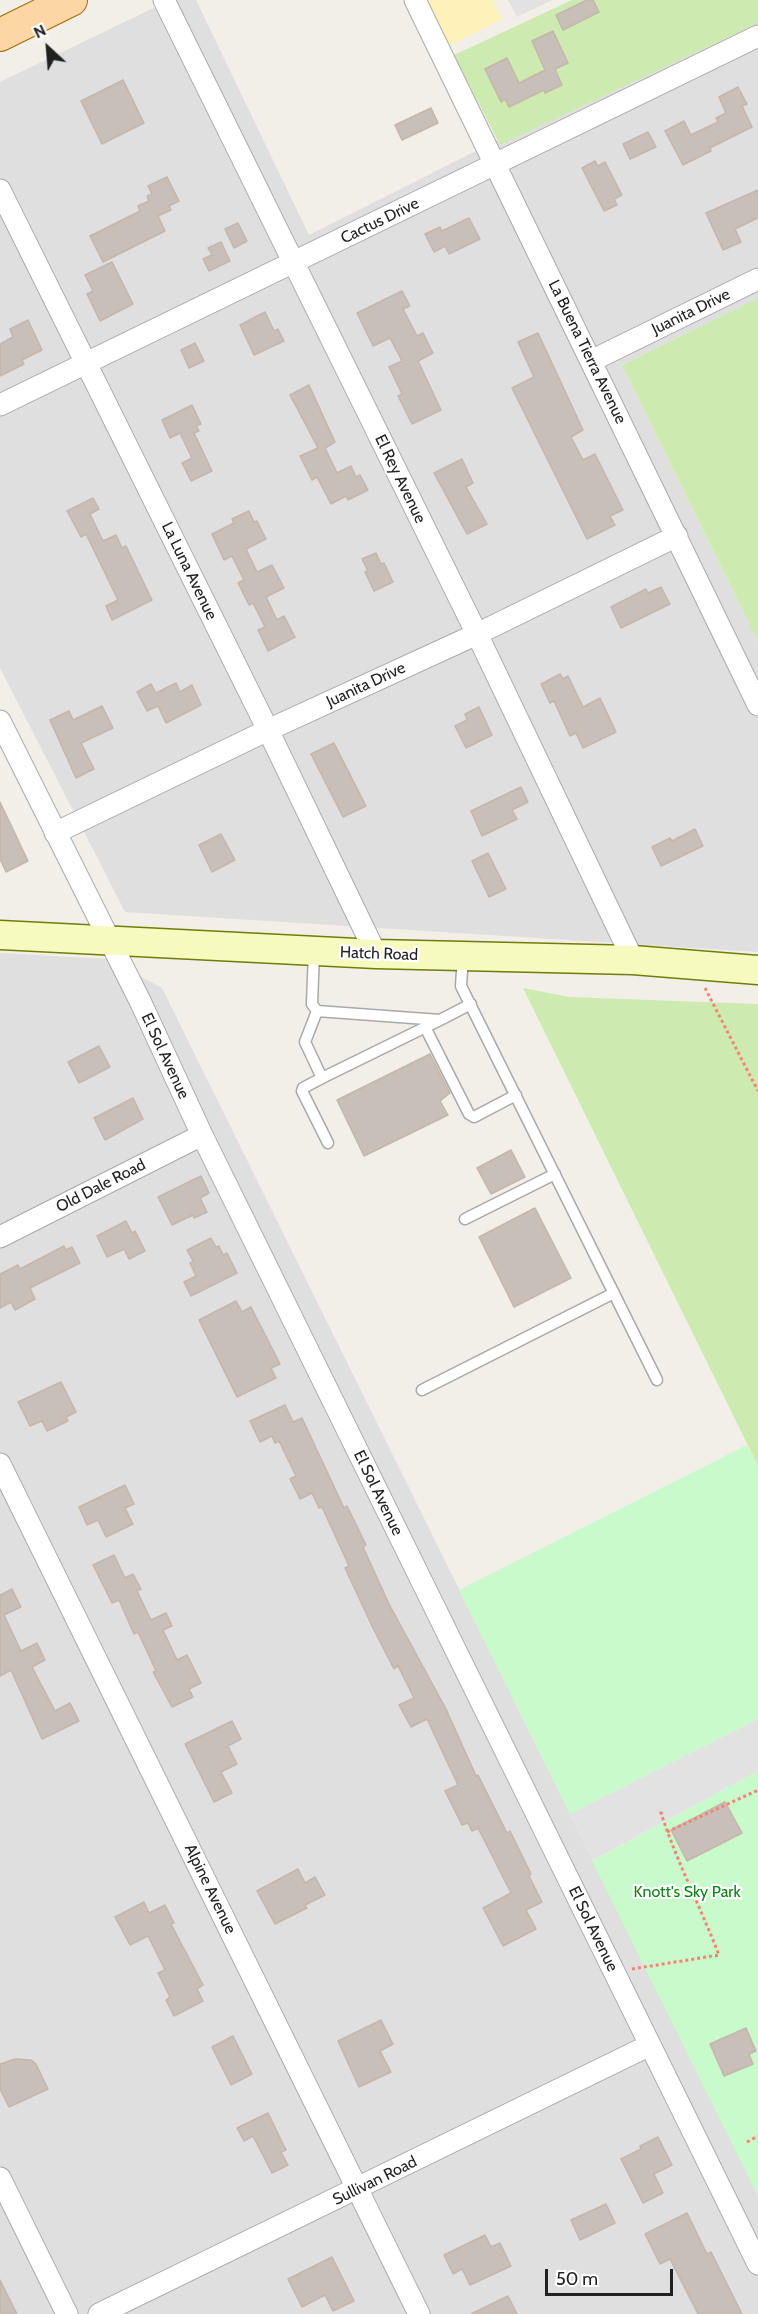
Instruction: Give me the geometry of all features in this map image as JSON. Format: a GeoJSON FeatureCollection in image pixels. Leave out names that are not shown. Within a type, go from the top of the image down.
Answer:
{"type":"FeatureCollection","features":[{"type":"Feature","properties":{"kind":"main road"},"geometry":{"type":"LineString","coordinates":[[0,35],[71,0]]}},
{"type":"Feature","properties":{"kind":"street","name":"El Rey Avenue"},"geometry":{"type":"LineString","coordinates":[[164,0],[477,634],[633,960]]}},
{"type":"Feature","properties":{"kind":"street","name":"La Buena Tierra Avenue"},"geometry":{"type":"LineString","coordinates":[[415,0],[758,705]]}},
{"type":"Feature","properties":{"kind":"street","name":"Cactus Drive"},"geometry":{"type":"LineString","coordinates":[[0,405],[758,36]]}},
{"type":"Feature","properties":{"kind":"street","name":"La Luna Avenue"},"geometry":{"type":"LineString","coordinates":[[0,190],[268,730],[376,954]]}},
{"type":"Feature","properties":{"kind":"street","name":"Juanita Drive"},"geometry":{"type":"LineString","coordinates":[[591,361],[758,279]]}},
{"type":"Feature","properties":{"kind":"street","name":"Juanita Drive"},"geometry":{"type":"LineString","coordinates":[[55,833],[268,730],[477,634],[677,536]]}},
{"type":"Feature","properties":{"kind":"street","name":"El Sol Avenue"},"geometry":{"type":"LineString","coordinates":[[0,721],[141,1003],[202,1135],[758,2264]]}},
{"type":"Feature","properties":{"kind":"street","name":"Hatch Road"},"geometry":{"type":"LineString","coordinates":[[0,935],[376,954],[633,960],[758,970]]}},
{"type":"Feature","properties":{"kind":"street","name":"Old Dale Road"},"geometry":{"type":"LineString","coordinates":[[0,1237],[202,1135]]}},
{"type":"Feature","properties":{"kind":"street","name":"Alpine Avenue"},"geometry":{"type":"LineString","coordinates":[[0,1464],[419,2314]]}},
{"type":"Feature","properties":{"kind":"street","name":"Sullivan Road"},"geometry":{"type":"LineString","coordinates":[[99,2314],[650,2045]]}},
{"type":"Feature","properties":{"kind":"street"},"geometry":{"type":"LineString","coordinates":[[0,2178],[67,2314]]}},
{"type":"Feature","properties":{"kind":"lane"},"geometry":{"type":"LineString","coordinates":[[314,951],[312,1004],[317,1011]]}},
{"type":"Feature","properties":{"kind":"lane"},"geometry":{"type":"LineString","coordinates":[[463,956],[461,986],[657,1380]]}},
{"type":"Feature","properties":{"kind":"lane"},"geometry":{"type":"LineString","coordinates":[[328,1143],[302,1091],[303,1088],[471,1004]]}},
{"type":"Feature","properties":{"kind":"lane"},"geometry":{"type":"LineString","coordinates":[[317,1011],[440,1020]]}},
{"type":"Feature","properties":{"kind":"lane"},"geometry":{"type":"LineString","coordinates":[[317,1011],[305,1042],[322,1078]]}},
{"type":"Feature","properties":{"kind":"lane"},"geometry":{"type":"LineString","coordinates":[[425,1027],[469,1114],[474,1117],[516,1095]]}},
{"type":"Feature","properties":{"kind":"lane"},"geometry":{"type":"LineString","coordinates":[[465,1219],[555,1174]]}},
{"type":"Feature","properties":{"kind":"lane"},"geometry":{"type":"LineString","coordinates":[[422,1390],[614,1293]]}},
{"type":"Feature","properties":{"kind":"path"},"geometry":{"type":"LineString","coordinates":[[694,965],[758,1091]]}},
{"type":"Feature","properties":{"kind":"path"},"geometry":{"type":"LineString","coordinates":[[667,1832],[758,1790]]}},
{"type":"Feature","properties":{"kind":"path"},"geometry":{"type":"LineString","coordinates":[[623,1971],[719,1955],[667,1832],[660,1810]]}},
{"type":"Feature","properties":{"kind":"path"},"geometry":{"type":"LineString","coordinates":[[747,2142],[758,2136]]}},
{"type":"Feature","properties":{"kind":"shaded area"},"geometry":{"type":"Polygon","coordinates":[[[170,0],[196,0],[309,235],[758,9],[758,298],[622,365],[758,642],[758,952],[125,912],[0,668],[0,82],[170,0]]]}},
{"type":"Feature","properties":{"kind":"shaded area"},"geometry":{"type":"Polygon","coordinates":[[[508,0],[552,0],[517,17],[508,0]]]}},
{"type":"Feature","properties":{"kind":"shaded area"},"geometry":{"type":"Polygon","coordinates":[[[0,953],[108,959],[162,988],[758,2194],[758,2314],[0,2314],[0,953]]]}},
{"type":"Feature","properties":{"kind":"shaded area"},"geometry":{"type":"Polygon","coordinates":[[[758,1719],[758,1771],[593,1860],[570,1814],[758,1719]]]}},
{"type":"Feature","properties":{"kind":"green space"},"geometry":{"type":"Polygon","coordinates":[[[572,0],[758,0],[758,23],[500,145],[454,55],[572,0]]]}},
{"type":"Feature","properties":{"kind":"green space"},"geometry":{"type":"Polygon","coordinates":[[[758,298],[758,642],[622,365],[758,298]]]}},
{"type":"Feature","properties":{"kind":"green space"},"geometry":{"type":"Polygon","coordinates":[[[523,988],[570,997],[758,1004],[758,1466],[523,988]]]}},
{"type":"Feature","properties":{"kind":"green space"},"geometry":{"type":"Polygon","coordinates":[[[747,1445],[758,1466],[758,1719],[570,1814],[459,1590],[747,1445]]]}},
{"type":"Feature","properties":{"kind":"green space","name":"Knott's Sky Park"},"geometry":{"type":"Polygon","coordinates":[[[758,1771],[758,2196],[592,1861],[758,1771]]]}},
{"type":"Feature","properties":{"kind":"sand"},"geometry":{"type":"Polygon","coordinates":[[[427,0],[493,0],[502,19],[449,46],[427,0]]]}},
{"type":"Feature","properties":{"kind":"building"},"geometry":{"type":"Polygon","coordinates":[[[587,0],[593,0],[599,12],[563,30],[556,15],[587,0]]]}},
{"type":"Feature","properties":{"kind":"building"},"geometry":{"type":"Polygon","coordinates":[[[553,31],[568,63],[555,69],[562,85],[545,93],[544,90],[509,107],[505,99],[501,102],[485,69],[507,58],[519,83],[545,70],[532,41],[553,31]]]}},
{"type":"Feature","properties":{"kind":"building"},"geometry":{"type":"Polygon","coordinates":[[[123,80],[144,123],[102,144],[81,101],[123,80]]]}},
{"type":"Feature","properties":{"kind":"building"},"geometry":{"type":"Polygon","coordinates":[[[738,87],[747,104],[742,106],[752,127],[710,148],[711,151],[683,165],[665,131],[684,121],[691,135],[718,122],[716,118],[726,113],[719,97],[738,87]]]}},
{"type":"Feature","properties":{"kind":"building"},"geometry":{"type":"Polygon","coordinates":[[[431,108],[438,123],[402,140],[395,125],[431,108]]]}},
{"type":"Feature","properties":{"kind":"building"},"geometry":{"type":"Polygon","coordinates":[[[648,132],[656,147],[630,159],[623,144],[648,132]]]}},
{"type":"Feature","properties":{"kind":"building"},"geometry":{"type":"Polygon","coordinates":[[[595,161],[598,166],[605,162],[622,195],[614,199],[617,205],[604,211],[582,168],[595,161]]]}},
{"type":"Feature","properties":{"kind":"building"},"geometry":{"type":"Polygon","coordinates":[[[167,177],[179,201],[169,206],[171,210],[158,216],[165,231],[103,262],[90,236],[140,211],[138,206],[149,201],[147,196],[152,194],[148,186],[167,177]]]}},
{"type":"Feature","properties":{"kind":"building"},"geometry":{"type":"Polygon","coordinates":[[[758,190],[758,218],[735,229],[741,242],[723,250],[706,213],[758,190]]]}},
{"type":"Feature","properties":{"kind":"building"},"geometry":{"type":"Polygon","coordinates":[[[469,218],[480,239],[449,254],[445,246],[434,252],[425,234],[440,227],[442,231],[469,218]]]}},
{"type":"Feature","properties":{"kind":"building"},"geometry":{"type":"Polygon","coordinates":[[[238,223],[247,241],[234,248],[225,229],[238,223]]]}},
{"type":"Feature","properties":{"kind":"building"},"geometry":{"type":"Polygon","coordinates":[[[221,242],[230,261],[209,271],[203,259],[212,255],[208,248],[221,242]]]}},
{"type":"Feature","properties":{"kind":"building"},"geometry":{"type":"Polygon","coordinates":[[[112,262],[133,304],[100,321],[87,294],[93,291],[85,275],[112,262]]]}},
{"type":"Feature","properties":{"kind":"building"},"geometry":{"type":"Polygon","coordinates":[[[402,291],[410,306],[403,309],[417,336],[423,333],[433,353],[418,361],[441,410],[412,424],[398,396],[402,394],[389,367],[402,361],[390,338],[373,346],[357,313],[402,291]]]}},
{"type":"Feature","properties":{"kind":"building"},"geometry":{"type":"Polygon","coordinates":[[[265,312],[274,331],[278,329],[284,341],[254,355],[240,325],[265,312]]]}},
{"type":"Feature","properties":{"kind":"building"},"geometry":{"type":"Polygon","coordinates":[[[28,320],[42,350],[22,360],[24,364],[0,376],[0,344],[13,337],[10,329],[28,320]]]}},
{"type":"Feature","properties":{"kind":"building"},"geometry":{"type":"Polygon","coordinates":[[[538,333],[583,430],[571,437],[583,460],[595,454],[623,510],[610,516],[615,525],[587,539],[512,388],[534,377],[518,342],[538,333]]]}},
{"type":"Feature","properties":{"kind":"building"},"geometry":{"type":"Polygon","coordinates":[[[195,343],[204,361],[189,368],[181,350],[195,343]]]}},
{"type":"Feature","properties":{"kind":"building"},"geometry":{"type":"Polygon","coordinates":[[[309,385],[335,442],[325,448],[337,473],[351,466],[356,477],[360,475],[368,490],[348,500],[346,496],[331,504],[317,477],[312,480],[300,456],[318,448],[290,395],[309,385]]]}},
{"type":"Feature","properties":{"kind":"building"},"geometry":{"type":"Polygon","coordinates":[[[192,405],[201,424],[196,426],[199,431],[194,433],[212,471],[191,481],[182,463],[192,458],[180,433],[170,438],[162,420],[192,405]]]}},
{"type":"Feature","properties":{"kind":"building"},"geometry":{"type":"Polygon","coordinates":[[[462,459],[473,483],[466,487],[487,524],[467,534],[434,473],[462,459]]]}},
{"type":"Feature","properties":{"kind":"building"},"geometry":{"type":"Polygon","coordinates":[[[93,498],[99,509],[90,514],[103,541],[116,535],[122,548],[126,546],[152,600],[112,620],[106,606],[118,600],[86,534],[81,537],[67,511],[93,498]]]}},
{"type":"Feature","properties":{"kind":"building"},"geometry":{"type":"Polygon","coordinates":[[[249,511],[266,539],[246,549],[257,572],[272,565],[284,588],[266,597],[277,620],[284,616],[295,637],[268,651],[258,630],[265,627],[253,603],[249,605],[238,583],[244,580],[232,556],[224,560],[212,534],[234,523],[232,519],[249,511]]]}},
{"type":"Feature","properties":{"kind":"building"},"geometry":{"type":"Polygon","coordinates":[[[376,553],[381,564],[384,563],[393,582],[374,591],[362,559],[376,553]]]}},
{"type":"Feature","properties":{"kind":"building"},"geometry":{"type":"Polygon","coordinates":[[[661,587],[670,604],[621,628],[611,607],[646,589],[648,593],[661,587]]]}},
{"type":"Feature","properties":{"kind":"building"},"geometry":{"type":"Polygon","coordinates":[[[560,674],[563,679],[568,676],[583,707],[600,698],[616,732],[583,748],[576,733],[570,736],[554,701],[550,703],[541,684],[560,674]]]}},
{"type":"Feature","properties":{"kind":"building"},"geometry":{"type":"Polygon","coordinates":[[[176,683],[180,692],[192,685],[201,705],[166,723],[158,706],[147,711],[137,692],[151,684],[156,693],[176,683]]]}},
{"type":"Feature","properties":{"kind":"building"},"geometry":{"type":"Polygon","coordinates":[[[102,706],[113,728],[81,743],[94,769],[76,778],[50,720],[69,711],[73,720],[102,706]]]}},
{"type":"Feature","properties":{"kind":"building"},"geometry":{"type":"Polygon","coordinates":[[[479,707],[492,735],[466,748],[455,726],[467,720],[465,714],[479,707]]]}},
{"type":"Feature","properties":{"kind":"building"},"geometry":{"type":"Polygon","coordinates":[[[334,743],[366,806],[343,817],[311,754],[334,743]]]}},
{"type":"Feature","properties":{"kind":"building"},"geometry":{"type":"Polygon","coordinates":[[[521,787],[528,802],[512,810],[517,819],[482,836],[471,811],[521,787]]]}},
{"type":"Feature","properties":{"kind":"building"},"geometry":{"type":"Polygon","coordinates":[[[0,802],[28,861],[6,872],[0,859],[0,802]]]}},
{"type":"Feature","properties":{"kind":"building"},"geometry":{"type":"Polygon","coordinates":[[[695,829],[703,846],[661,866],[652,847],[670,838],[672,841],[695,829]]]}},
{"type":"Feature","properties":{"kind":"building"},"geometry":{"type":"Polygon","coordinates":[[[221,834],[235,860],[212,872],[199,845],[221,834]]]}},
{"type":"Feature","properties":{"kind":"building"},"geometry":{"type":"Polygon","coordinates":[[[488,853],[506,889],[489,897],[472,861],[488,853]]]}},
{"type":"Feature","properties":{"kind":"building"},"geometry":{"type":"Polygon","coordinates":[[[99,1046],[110,1067],[79,1083],[68,1062],[99,1046]]]}},
{"type":"Feature","properties":{"kind":"building"},"geometry":{"type":"Polygon","coordinates":[[[430,1054],[450,1093],[440,1101],[448,1115],[364,1156],[337,1100],[430,1054]]]}},
{"type":"Feature","properties":{"kind":"building"},"geometry":{"type":"Polygon","coordinates":[[[133,1098],[143,1119],[105,1140],[94,1118],[133,1098]]]}},
{"type":"Feature","properties":{"kind":"building"},"geometry":{"type":"Polygon","coordinates":[[[511,1150],[525,1177],[491,1194],[477,1168],[511,1150]]]}},
{"type":"Feature","properties":{"kind":"building"},"geometry":{"type":"Polygon","coordinates":[[[201,1176],[209,1193],[200,1198],[207,1212],[194,1218],[193,1215],[172,1225],[158,1197],[201,1176]]]}},
{"type":"Feature","properties":{"kind":"building"},"geometry":{"type":"Polygon","coordinates":[[[535,1208],[571,1278],[514,1307],[479,1237],[535,1208]]]}},
{"type":"Feature","properties":{"kind":"building"},"geometry":{"type":"Polygon","coordinates":[[[126,1221],[132,1233],[135,1231],[145,1251],[129,1259],[124,1249],[107,1257],[97,1236],[126,1221]]]}},
{"type":"Feature","properties":{"kind":"building"},"geometry":{"type":"Polygon","coordinates":[[[211,1238],[216,1247],[219,1246],[223,1255],[227,1253],[237,1273],[191,1296],[184,1282],[196,1276],[190,1263],[193,1261],[187,1250],[211,1238]]]}},
{"type":"Feature","properties":{"kind":"building"},"geometry":{"type":"Polygon","coordinates":[[[64,1246],[66,1250],[72,1247],[80,1263],[30,1288],[35,1299],[15,1310],[11,1302],[0,1308],[0,1274],[18,1265],[20,1269],[64,1246]]]}},
{"type":"Feature","properties":{"kind":"building"},"geometry":{"type":"Polygon","coordinates":[[[236,1301],[242,1312],[251,1307],[280,1364],[271,1368],[276,1378],[237,1397],[199,1320],[236,1301]]]}},
{"type":"Feature","properties":{"kind":"building"},"geometry":{"type":"Polygon","coordinates":[[[61,1382],[76,1412],[66,1417],[68,1421],[47,1431],[42,1421],[30,1426],[18,1402],[61,1382]]]}},
{"type":"Feature","properties":{"kind":"building"},"geometry":{"type":"Polygon","coordinates":[[[285,1405],[293,1422],[302,1418],[344,1508],[347,1506],[366,1545],[363,1547],[389,1604],[446,1709],[476,1776],[478,1775],[507,1833],[510,1831],[531,1874],[529,1876],[542,1902],[526,1910],[536,1929],[503,1946],[483,1908],[511,1893],[478,1828],[472,1831],[468,1823],[462,1825],[445,1791],[458,1785],[427,1719],[411,1727],[399,1705],[414,1698],[398,1666],[394,1669],[373,1628],[345,1568],[349,1566],[322,1507],[319,1508],[312,1493],[300,1499],[290,1479],[296,1476],[279,1441],[275,1443],[272,1436],[260,1442],[250,1421],[285,1405]]]}},
{"type":"Feature","properties":{"kind":"building"},"geometry":{"type":"Polygon","coordinates":[[[125,1485],[134,1504],[125,1508],[133,1524],[106,1537],[98,1520],[87,1525],[79,1507],[125,1485]]]}},
{"type":"Feature","properties":{"kind":"building"},"geometry":{"type":"Polygon","coordinates":[[[114,1555],[125,1578],[133,1574],[141,1589],[137,1591],[151,1620],[166,1613],[172,1626],[163,1630],[177,1660],[187,1655],[201,1683],[189,1689],[193,1697],[172,1707],[153,1672],[156,1671],[138,1632],[134,1634],[119,1600],[112,1603],[93,1565],[114,1555]]]}},
{"type":"Feature","properties":{"kind":"building"},"geometry":{"type":"Polygon","coordinates":[[[12,1589],[21,1607],[4,1615],[21,1651],[37,1643],[45,1660],[32,1667],[55,1711],[70,1703],[79,1721],[42,1739],[11,1670],[0,1676],[0,1595],[12,1589]]]}},
{"type":"Feature","properties":{"kind":"building"},"geometry":{"type":"Polygon","coordinates":[[[232,1721],[241,1739],[228,1746],[237,1764],[221,1772],[232,1793],[214,1802],[185,1744],[232,1721]]]}},
{"type":"Feature","properties":{"kind":"building"},"geometry":{"type":"Polygon","coordinates":[[[725,1802],[742,1833],[687,1861],[671,1830],[725,1802]]]}},
{"type":"Feature","properties":{"kind":"building"},"geometry":{"type":"Polygon","coordinates":[[[298,1869],[305,1883],[315,1877],[325,1895],[305,1905],[307,1908],[275,1924],[257,1891],[298,1869]]]}},
{"type":"Feature","properties":{"kind":"building"},"geometry":{"type":"Polygon","coordinates":[[[144,1902],[149,1913],[165,1905],[174,1923],[171,1924],[203,1985],[197,1989],[203,2001],[174,2016],[166,2000],[170,1997],[158,1973],[165,1970],[148,1936],[130,1945],[115,1917],[144,1902]]]}},
{"type":"Feature","properties":{"kind":"building"},"geometry":{"type":"Polygon","coordinates":[[[381,2020],[393,2044],[380,2051],[391,2072],[359,2087],[338,2041],[381,2020]]]}},
{"type":"Feature","properties":{"kind":"building"},"geometry":{"type":"Polygon","coordinates":[[[746,2028],[756,2051],[749,2054],[753,2064],[724,2076],[710,2044],[746,2028]]]}},
{"type":"Feature","properties":{"kind":"building"},"geometry":{"type":"Polygon","coordinates":[[[233,2036],[252,2074],[231,2085],[212,2047],[233,2036]]]}},
{"type":"Feature","properties":{"kind":"building"},"geometry":{"type":"Polygon","coordinates":[[[15,2059],[31,2060],[36,2064],[48,2089],[9,2107],[0,2089],[0,2064],[15,2059]]]}},
{"type":"Feature","properties":{"kind":"building"},"geometry":{"type":"Polygon","coordinates":[[[268,2113],[286,2150],[281,2152],[288,2165],[272,2173],[253,2136],[244,2141],[237,2128],[268,2113]]]}},
{"type":"Feature","properties":{"kind":"building"},"geometry":{"type":"Polygon","coordinates":[[[658,2137],[672,2165],[654,2174],[663,2193],[643,2203],[621,2159],[658,2137]]]}},
{"type":"Feature","properties":{"kind":"building"},"geometry":{"type":"Polygon","coordinates":[[[606,2204],[615,2223],[580,2240],[571,2220],[606,2204]]]}},
{"type":"Feature","properties":{"kind":"building"},"geometry":{"type":"Polygon","coordinates":[[[687,2213],[707,2254],[711,2252],[742,2314],[698,2314],[670,2259],[660,2264],[645,2234],[687,2213]]]}},
{"type":"Feature","properties":{"kind":"building"},"geometry":{"type":"Polygon","coordinates":[[[485,2235],[491,2247],[500,2243],[511,2266],[470,2285],[462,2269],[453,2274],[444,2255],[485,2235]]]}},
{"type":"Feature","properties":{"kind":"building"},"geometry":{"type":"Polygon","coordinates":[[[332,2257],[354,2301],[333,2311],[325,2295],[302,2307],[288,2279],[332,2257]]]}},
{"type":"Feature","properties":{"kind":"building"},"geometry":{"type":"Polygon","coordinates":[[[0,2280],[17,2314],[0,2314],[0,2280]]]}},
{"type":"Feature","properties":{"kind":"building"},"geometry":{"type":"Polygon","coordinates":[[[508,2296],[517,2314],[471,2314],[508,2296]]]}}]}
